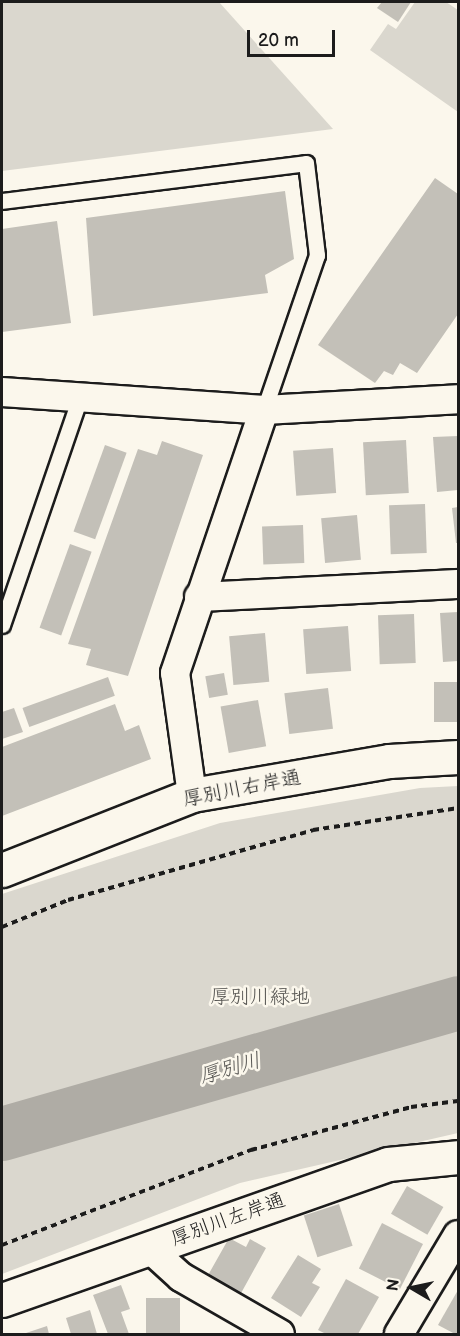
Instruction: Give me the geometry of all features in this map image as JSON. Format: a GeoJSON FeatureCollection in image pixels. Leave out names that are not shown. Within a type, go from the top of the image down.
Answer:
{"type":"FeatureCollection","features":[{"type":"Feature","properties":{"kind":"street"},"geometry":{"type":"LineString","coordinates":[[2,392],[79,400],[264,410],[459,399]]}},
{"type":"Feature","properties":{"kind":"street"},"geometry":{"type":"LineString","coordinates":[[192,795],[175,673],[264,410]]}},
{"type":"Feature","properties":{"kind":"street"},"geometry":{"type":"LineString","coordinates":[[199,597],[459,584]]}},
{"type":"Feature","properties":{"kind":"street","name":"厚別川右岸通"},"geometry":{"type":"LineString","coordinates":[[2,870],[192,795],[389,761],[459,757]]}},
{"type":"Feature","properties":{"kind":"street","name":"厚別川左岸通"},"geometry":{"type":"LineString","coordinates":[[2,1300],[388,1164],[459,1157]]}},
{"type":"Feature","properties":{"kind":"street"},"geometry":{"type":"LineString","coordinates":[[399,1335],[459,1235]]}},
{"type":"Feature","properties":{"kind":"street"},"geometry":{"type":"LineString","coordinates":[[149,1248],[181,1277],[280,1335]]}},
{"type":"Feature","properties":{"kind":"lane"},"geometry":{"type":"LineString","coordinates":[[2,201],[306,164],[317,255],[264,410]]}},
{"type":"Feature","properties":{"kind":"lane"},"geometry":{"type":"LineString","coordinates":[[2,625],[79,400]]}},
{"type":"Feature","properties":{"kind":"path"},"geometry":{"type":"LineString","coordinates":[[2,927],[68,900],[313,830],[459,808]]}},
{"type":"Feature","properties":{"kind":"path"},"geometry":{"type":"LineString","coordinates":[[2,1245],[251,1150],[411,1107],[459,1101]]}},
{"type":"Feature","properties":{"kind":"green space"},"geometry":{"type":"Polygon","coordinates":[[[2,2],[219,2],[333,129],[2,171],[2,2]]]}},
{"type":"Feature","properties":{"kind":"green space"},"geometry":{"type":"Polygon","coordinates":[[[415,2],[446,2],[458,10],[458,112],[370,50],[388,24],[396,29],[415,2]]]}},
{"type":"Feature","properties":{"kind":"green space","name":"厚別川緑地"},"geometry":{"type":"Polygon","coordinates":[[[458,786],[458,1133],[240,1183],[2,1274],[2,894],[220,823],[420,788],[458,786]]]}},
{"type":"Feature","properties":{"kind":"building"},"geometry":{"type":"Polygon","coordinates":[[[382,2],[411,2],[398,22],[377,8],[382,2]]]}},
{"type":"Feature","properties":{"kind":"building"},"geometry":{"type":"Polygon","coordinates":[[[435,178],[458,194],[458,314],[417,373],[400,363],[393,375],[384,371],[375,383],[318,345],[435,178]]]}},
{"type":"Feature","properties":{"kind":"building"},"geometry":{"type":"Polygon","coordinates":[[[285,191],[294,259],[265,275],[268,293],[93,316],[86,218],[285,191]]]}},
{"type":"Feature","properties":{"kind":"building"},"geometry":{"type":"Polygon","coordinates":[[[57,221],[71,323],[2,332],[2,229],[57,221]]]}},
{"type":"Feature","properties":{"kind":"building"},"geometry":{"type":"Polygon","coordinates":[[[458,436],[458,490],[437,492],[433,437],[458,436]]]}},
{"type":"Feature","properties":{"kind":"building"},"geometry":{"type":"Polygon","coordinates":[[[406,440],[409,493],[366,495],[363,442],[406,440]]]}},
{"type":"Feature","properties":{"kind":"building"},"geometry":{"type":"Polygon","coordinates":[[[162,441],[203,455],[128,676],[86,665],[91,649],[68,644],[138,449],[157,455],[162,441]]]}},
{"type":"Feature","properties":{"kind":"building"},"geometry":{"type":"Polygon","coordinates":[[[105,445],[127,453],[95,539],[74,531],[105,445]]]}},
{"type":"Feature","properties":{"kind":"building"},"geometry":{"type":"Polygon","coordinates":[[[333,448],[336,493],[296,496],[293,451],[333,448]]]}},
{"type":"Feature","properties":{"kind":"building"},"geometry":{"type":"Polygon","coordinates":[[[425,504],[427,553],[391,554],[389,505],[425,504]]]}},
{"type":"Feature","properties":{"kind":"building"},"geometry":{"type":"Polygon","coordinates":[[[458,507],[458,543],[456,543],[452,508],[458,507]]]}},
{"type":"Feature","properties":{"kind":"building"},"geometry":{"type":"Polygon","coordinates":[[[357,515],[361,560],[325,563],[321,518],[357,515]]]}},
{"type":"Feature","properties":{"kind":"building"},"geometry":{"type":"Polygon","coordinates":[[[303,525],[304,563],[263,564],[262,526],[303,525]]]}},
{"type":"Feature","properties":{"kind":"building"},"geometry":{"type":"Polygon","coordinates":[[[70,544],[92,552],[61,635],[40,628],[70,544]]]}},
{"type":"Feature","properties":{"kind":"building"},"geometry":{"type":"Polygon","coordinates":[[[458,612],[458,661],[443,662],[440,613],[458,612]]]}},
{"type":"Feature","properties":{"kind":"building"},"geometry":{"type":"Polygon","coordinates":[[[414,614],[416,663],[380,664],[378,615],[414,614]]]}},
{"type":"Feature","properties":{"kind":"building"},"geometry":{"type":"Polygon","coordinates":[[[348,626],[351,671],[306,674],[303,629],[348,626]]]}},
{"type":"Feature","properties":{"kind":"building"},"geometry":{"type":"Polygon","coordinates":[[[265,633],[269,682],[233,685],[229,636],[265,633]]]}},
{"type":"Feature","properties":{"kind":"building"},"geometry":{"type":"Polygon","coordinates":[[[224,673],[228,695],[209,698],[205,676],[224,673]]]}},
{"type":"Feature","properties":{"kind":"building"},"geometry":{"type":"Polygon","coordinates":[[[108,677],[115,696],[29,727],[22,708],[108,677]]]}},
{"type":"Feature","properties":{"kind":"building"},"geometry":{"type":"Polygon","coordinates":[[[434,682],[458,682],[458,722],[434,722],[434,682]]]}},
{"type":"Feature","properties":{"kind":"building"},"geometry":{"type":"Polygon","coordinates":[[[328,688],[333,729],[289,734],[284,693],[328,688]]]}},
{"type":"Feature","properties":{"kind":"building"},"geometry":{"type":"Polygon","coordinates":[[[258,700],[266,746],[229,753],[221,707],[258,700]]]}},
{"type":"Feature","properties":{"kind":"building"},"geometry":{"type":"Polygon","coordinates":[[[115,704],[125,731],[139,725],[151,759],[2,816],[2,747],[115,704]]]}},
{"type":"Feature","properties":{"kind":"building"},"geometry":{"type":"Polygon","coordinates":[[[14,708],[23,732],[2,739],[2,712],[14,708]]]}},
{"type":"Feature","properties":{"kind":"building"},"geometry":{"type":"Polygon","coordinates":[[[407,1186],[443,1207],[427,1235],[391,1214],[407,1186]]]}},
{"type":"Feature","properties":{"kind":"building"},"geometry":{"type":"Polygon","coordinates":[[[339,1204],[353,1246],[317,1257],[304,1215],[339,1204]]]}},
{"type":"Feature","properties":{"kind":"building"},"geometry":{"type":"Polygon","coordinates":[[[382,1223],[423,1244],[400,1289],[359,1268],[382,1223]]]}},
{"type":"Feature","properties":{"kind":"building"},"geometry":{"type":"Polygon","coordinates":[[[229,1238],[246,1247],[250,1239],[266,1248],[240,1295],[207,1277],[229,1238]]]}},
{"type":"Feature","properties":{"kind":"building"},"geometry":{"type":"Polygon","coordinates":[[[298,1255],[321,1269],[312,1283],[320,1287],[301,1317],[271,1298],[298,1255]]]}},
{"type":"Feature","properties":{"kind":"building"},"geometry":{"type":"Polygon","coordinates":[[[346,1279],[379,1297],[358,1334],[326,1334],[318,1330],[346,1279]]]}},
{"type":"Feature","properties":{"kind":"building"},"geometry":{"type":"Polygon","coordinates":[[[121,1285],[130,1309],[121,1312],[129,1334],[108,1334],[93,1295],[121,1285]]]}},
{"type":"Feature","properties":{"kind":"building"},"geometry":{"type":"Polygon","coordinates":[[[458,1290],[458,1334],[455,1334],[438,1325],[458,1290]]]}},
{"type":"Feature","properties":{"kind":"building"},"geometry":{"type":"Polygon","coordinates":[[[146,1298],[180,1298],[180,1334],[146,1334],[146,1298]]]}},
{"type":"Feature","properties":{"kind":"building"},"geometry":{"type":"Polygon","coordinates":[[[90,1310],[97,1334],[71,1334],[66,1318],[90,1310]]]}},
{"type":"Feature","properties":{"kind":"building"},"geometry":{"type":"Polygon","coordinates":[[[47,1326],[49,1334],[23,1334],[47,1326]]]}},
{"type":"Feature","properties":{"kind":"waterway","name":"厚別川"},"geometry":{"type":"LineString","coordinates":[[2,1134],[458,1003]]}}]}
